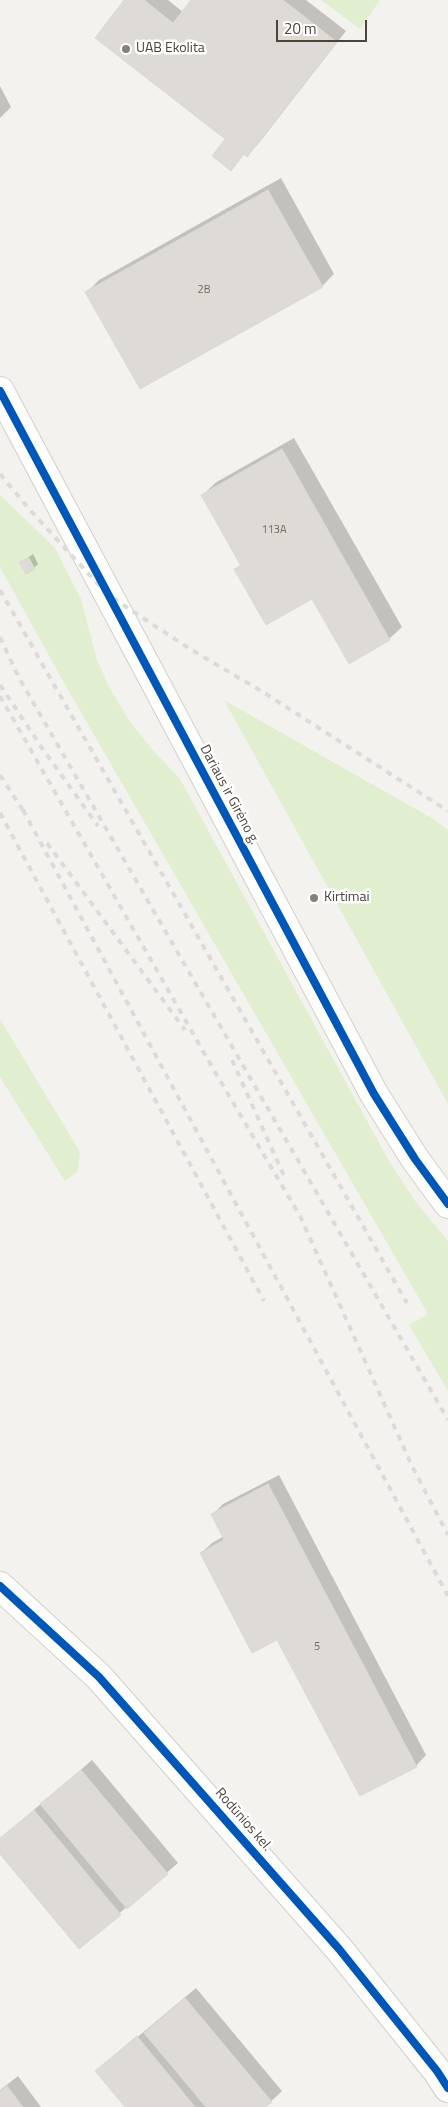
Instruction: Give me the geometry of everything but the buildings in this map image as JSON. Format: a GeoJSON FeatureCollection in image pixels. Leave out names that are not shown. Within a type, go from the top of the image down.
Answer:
{"type":"FeatureCollection","features":[{"type":"Feature","properties":{"kind":"street","name":"Dariaus ir Girėno g."},"geometry":{"type":"LineString","coordinates":[[0,392],[374,1094],[415,1159],[448,1204]]}},
{"type":"Feature","properties":{"kind":"street","name":"Rodūnios kel."},"geometry":{"type":"LineString","coordinates":[[0,1586],[99,1677],[339,1949],[437,2071],[448,2088]]}},
{"type":"Feature","properties":{"kind":"green space"},"geometry":{"type":"Polygon","coordinates":[[[321,0],[380,0],[360,29],[321,0]]]}},
{"type":"Feature","properties":{"kind":"green space"},"geometry":{"type":"Polygon","coordinates":[[[0,495],[55,548],[81,599],[97,660],[109,687],[130,722],[180,779],[389,1161],[415,1201],[448,1241],[448,1391],[409,1325],[428,1314],[63,681],[0,567],[0,495]]]}},
{"type":"Feature","properties":{"kind":"green space"},"geometry":{"type":"Polygon","coordinates":[[[224,700],[435,820],[448,830],[448,1104],[224,700]]]}},
{"type":"Feature","properties":{"kind":"green space"},"geometry":{"type":"Polygon","coordinates":[[[0,1019],[80,1152],[78,1171],[65,1181],[0,1077],[0,1019]]]}},
{"type":"Feature","properties":{"kind":"railway"},"geometry":{"type":"LineString","coordinates":[[0,474],[30,510],[108,595],[190,649],[263,692],[448,811]]}},
{"type":"Feature","properties":{"kind":"railway"},"geometry":{"type":"LineString","coordinates":[[0,590],[407,1303]]}},
{"type":"Feature","properties":{"kind":"railway"},"geometry":{"type":"LineString","coordinates":[[0,637],[19,678],[448,1420]]}},
{"type":"Feature","properties":{"kind":"railway"},"geometry":{"type":"LineString","coordinates":[[0,685],[98,826]]}},
{"type":"Feature","properties":{"kind":"railway"},"geometry":{"type":"LineString","coordinates":[[0,696],[215,1072],[300,1216],[412,1466],[448,1535]]}},
{"type":"Feature","properties":{"kind":"railway"},"geometry":{"type":"LineString","coordinates":[[0,775],[26,815]]}},
{"type":"Feature","properties":{"kind":"railway"},"geometry":{"type":"LineString","coordinates":[[23,810],[448,1596]]}},
{"type":"Feature","properties":{"kind":"railway"},"geometry":{"type":"LineString","coordinates":[[0,813],[264,1301]]}},
{"type":"Feature","properties":{"kind":"railway"},"geometry":{"type":"LineString","coordinates":[[47,843],[185,1030]]}},
{"type":"Feature","properties":{"kind":"railway"},"geometry":{"type":"LineString","coordinates":[[232,1060],[284,1176]]}},
{"type":"Feature","properties":{"kind":"cycle path"},"geometry":{"type":"LineString","coordinates":[[0,391],[374,1094],[415,1159],[448,1204]]}},
{"type":"Feature","properties":{"kind":"cycle path"},"geometry":{"type":"LineString","coordinates":[[0,1586],[99,1677],[339,1949],[437,2071],[448,2088]]}},
{"type":"Feature","properties":{"kind":"place","name":"UAB Ekolita"},"geometry":{"type":"Point","coordinates":[126,49]}},
{"type":"Feature","properties":{"kind":"place","name":"Kirtimai"},"geometry":{"type":"Point","coordinates":[314,898]}}]}
